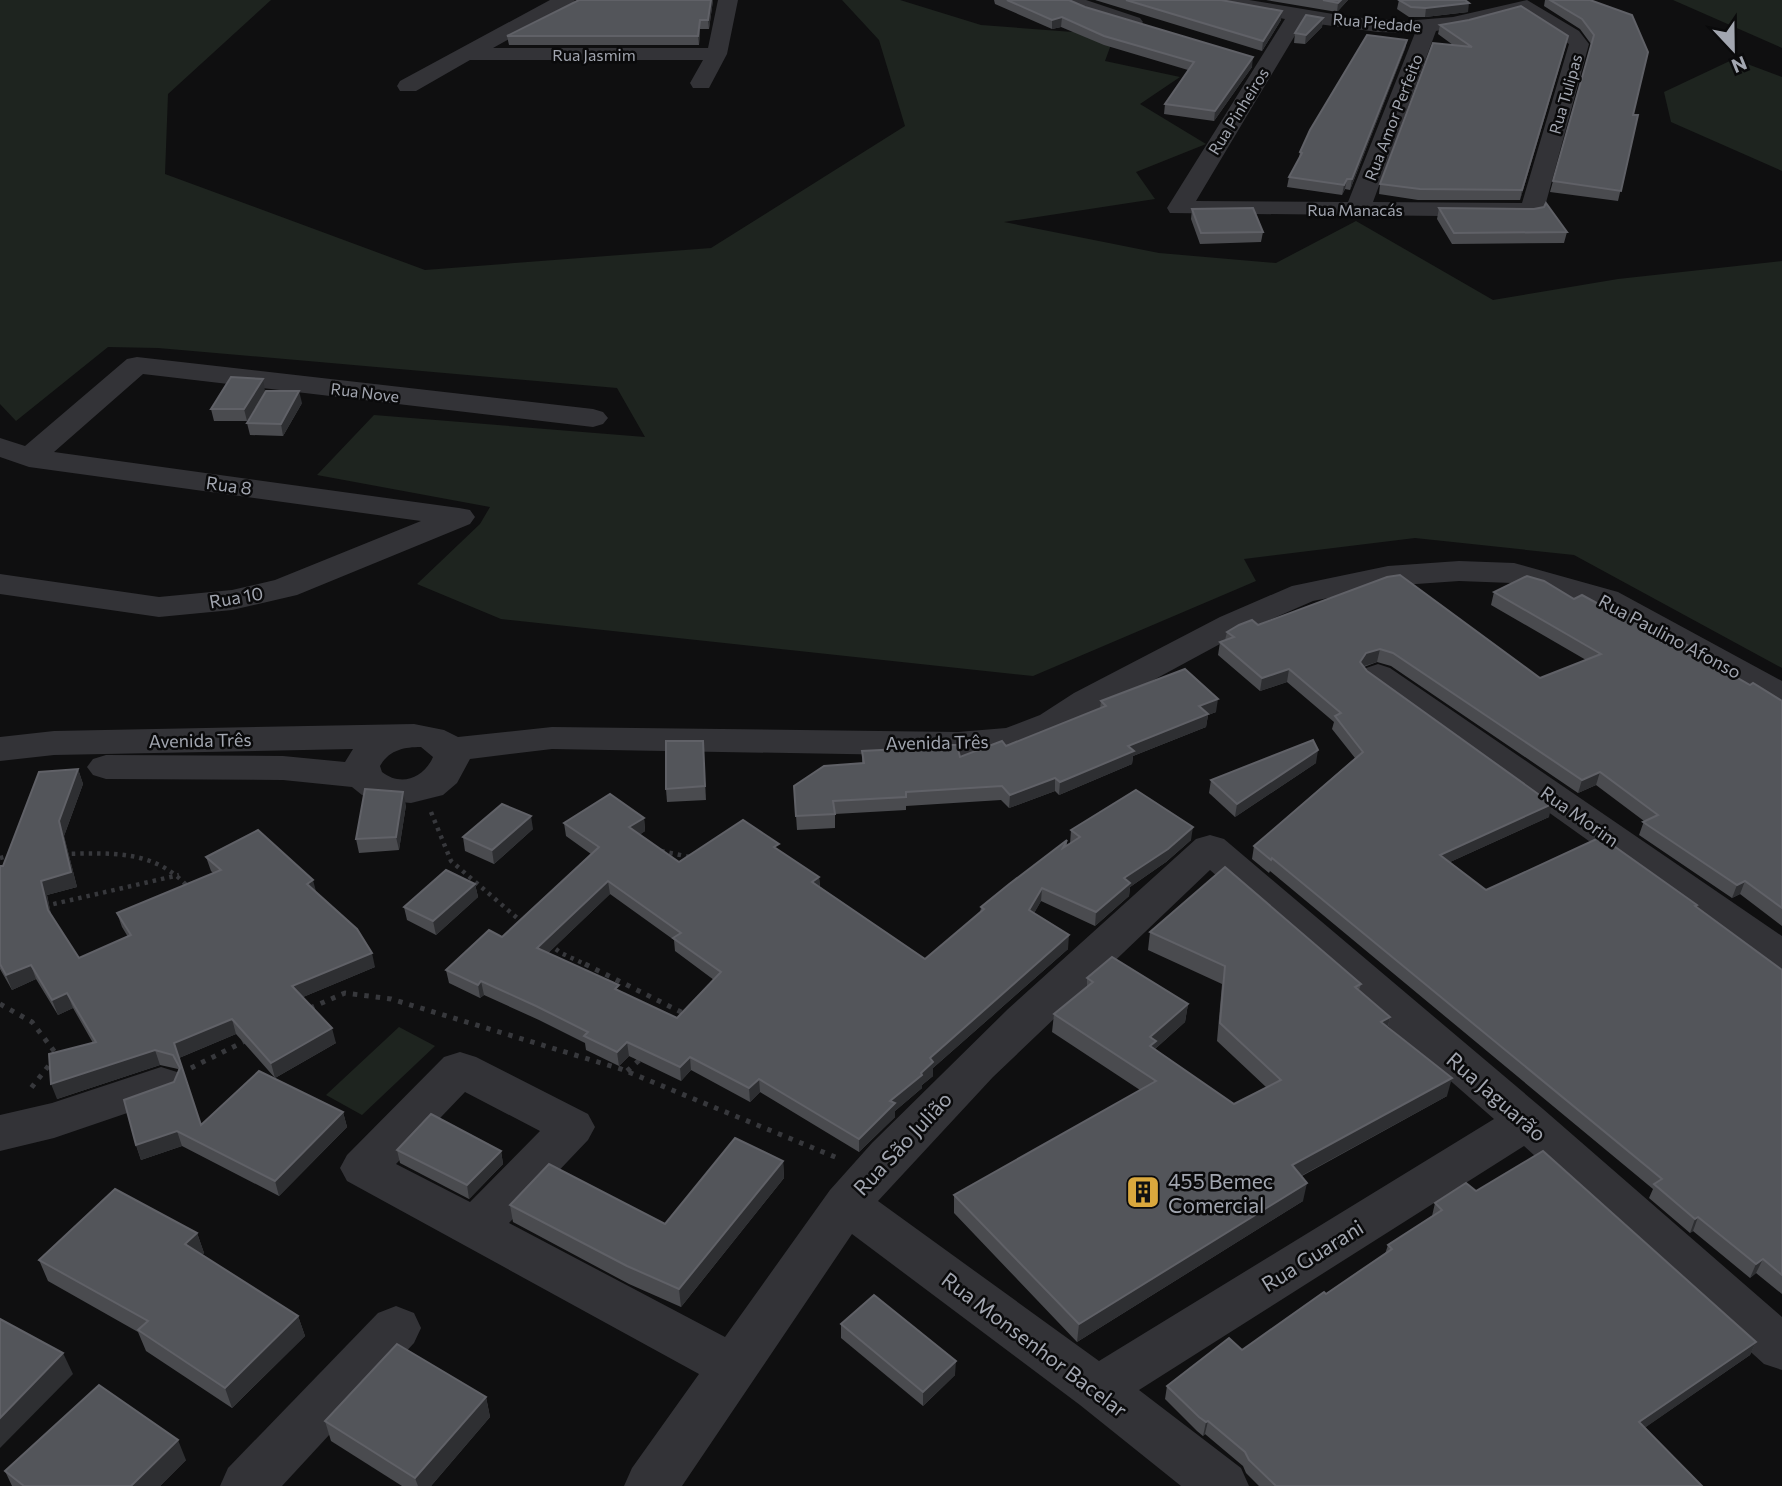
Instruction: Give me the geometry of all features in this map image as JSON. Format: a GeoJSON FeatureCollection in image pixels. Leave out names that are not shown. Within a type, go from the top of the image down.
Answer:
{"type":"FeatureCollection","features":[{"type":"Feature","properties":{"kind":"street"},"geometry":{"type":"LineString","coordinates":[[408,86],[565,0]]}},
{"type":"Feature","properties":{"kind":"street"},"geometry":{"type":"LineString","coordinates":[[701,83],[717,54],[728,0]]}},
{"type":"Feature","properties":{"kind":"street"},"geometry":{"type":"LineString","coordinates":[[1070,0],[1092,10],[1155,29]]}},
{"type":"Feature","properties":{"kind":"street","name":"Rua Piedade"},"geometry":{"type":"LineString","coordinates":[[1217,0],[1380,25],[1428,26],[1481,18],[1529,3]]}},
{"type":"Feature","properties":{"kind":"street","name":"Rua Tulipas"},"geometry":{"type":"LineString","coordinates":[[1529,3],[1572,35],[1579,44],[1532,210]]}},
{"type":"Feature","properties":{"kind":"street","name":"Rua Pinheiros"},"geometry":{"type":"LineString","coordinates":[[1179,208],[1298,14]]}},
{"type":"Feature","properties":{"kind":"street","name":"Rua Amor Perfeito"},"geometry":{"type":"LineString","coordinates":[[1358,208],[1428,26]]}},
{"type":"Feature","properties":{"kind":"street","name":"Rua Jasmim"},"geometry":{"type":"LineString","coordinates":[[470,54],[717,54]]}},
{"type":"Feature","properties":{"kind":"street"},"geometry":{"type":"LineString","coordinates":[[1243,54],[1268,62]]}},
{"type":"Feature","properties":{"kind":"street","name":"Rua Manacás"},"geometry":{"type":"LineString","coordinates":[[1179,208],[1532,210]]}},
{"type":"Feature","properties":{"kind":"street","name":"Rua Nove"},"geometry":{"type":"LineString","coordinates":[[29,458],[137,365],[593,418]]}},
{"type":"Feature","properties":{"kind":"street","name":"Rua 8"},"geometry":{"type":"LineString","coordinates":[[0,447],[29,458],[460,517]]}},
{"type":"Feature","properties":{"kind":"street","name":"Rua 10"},"geometry":{"type":"LineString","coordinates":[[0,584],[159,607],[232,600],[285,588],[460,517]]}},
{"type":"Feature","properties":{"kind":"street","name":"Avenida Três"},"geometry":{"type":"LineString","coordinates":[[0,750],[54,743],[400,737],[430,737],[442,742],[449,750],[552,738],[958,744],[1011,739],[1053,723],[1087,701],[1232,624],[1304,593],[1388,576],[1458,570],[1514,573]]}},
{"type":"Feature","properties":{"kind":"street","name":"Rua Paulino Afonso"},"geometry":{"type":"LineString","coordinates":[[1514,573],[1606,599],[1782,695]]}},
{"type":"Feature","properties":{"kind":"street","name":"Rua Morim"},"geometry":{"type":"LineString","coordinates":[[1378,675],[1782,957]]}},
{"type":"Feature","properties":{"kind":"street"},"geometry":{"type":"LineString","coordinates":[[362,776],[361,767],[365,757],[380,745],[400,737]]}},
{"type":"Feature","properties":{"kind":"street"},"geometry":{"type":"LineString","coordinates":[[421,789],[444,775],[452,757],[449,750]]}},
{"type":"Feature","properties":{"kind":"street","name":"Avenida Três"},"geometry":{"type":"LineString","coordinates":[[0,774],[78,767],[283,768],[362,776],[378,789],[406,792],[421,789]]}},
{"type":"Feature","properties":{"kind":"street","name":"Rua Jaguarão"},"geometry":{"type":"LineString","coordinates":[[1210,848],[1527,1121],[1782,1348]]}},
{"type":"Feature","properties":{"kind":"street","name":"Rua São Julião"},"geometry":{"type":"LineString","coordinates":[[651,1486],[846,1203],[957,1083],[1210,848]]}},
{"type":"Feature","properties":{"kind":"street"},"geometry":{"type":"LineString","coordinates":[[12,1115],[65,1116],[161,1084]]}},
{"type":"Feature","properties":{"kind":"street","name":"Rua Guarani"},"geometry":{"type":"LineString","coordinates":[[1098,1389],[1527,1121]]}},
{"type":"Feature","properties":{"kind":"street","name":"Rua Monsenhor Bacelar"},"geometry":{"type":"LineString","coordinates":[[846,1203],[1098,1389],[1222,1486]]}},
{"type":"Feature","properties":{"kind":"street"},"geometry":{"type":"LineString","coordinates":[[475,1228],[734,1367]]}},
{"type":"Feature","properties":{"kind":"street"},"geometry":{"type":"LineString","coordinates":[[247,1486],[396,1328]]}},
{"type":"Feature","properties":{"kind":"path"},"geometry":{"type":"LineString","coordinates":[[421,789],[451,861],[531,929]]}},
{"type":"Feature","properties":{"kind":"path"},"geometry":{"type":"LineString","coordinates":[[653,849],[691,857]]}},
{"type":"Feature","properties":{"kind":"path"},"geometry":{"type":"LineString","coordinates":[[0,858],[16,855]]}},
{"type":"Feature","properties":{"kind":"path"},"geometry":{"type":"LineString","coordinates":[[57,855],[112,855],[161,862],[180,875],[194,894]]}},
{"type":"Feature","properties":{"kind":"path"},"geometry":{"type":"LineString","coordinates":[[38,908],[180,875]]}},
{"type":"Feature","properties":{"kind":"path"},"geometry":{"type":"LineString","coordinates":[[541,937],[561,953],[688,1015],[677,1024]]}},
{"type":"Feature","properties":{"kind":"path"},"geometry":{"type":"LineString","coordinates":[[0,1004],[32,1022],[57,1055],[12,1115]]}},
{"type":"Feature","properties":{"kind":"path"},"geometry":{"type":"LineString","coordinates":[[627,1071],[647,1052]]}},
{"type":"Feature","properties":{"kind":"shaded area"},"geometry":{"type":"Polygon","coordinates":[[[0,0],[271,0],[168,94],[165,174],[425,270],[711,248],[905,126],[879,40],[842,0],[900,0],[981,25],[1073,32],[1116,31],[1105,61],[1180,77],[1140,104],[1206,144],[1136,172],[1155,199],[1004,222],[1159,253],[1276,263],[1356,221],[1493,300],[1618,279],[1782,261],[1782,668],[1574,555],[1415,538],[1244,559],[1256,581],[1033,676],[501,619],[417,584],[480,524],[490,507],[317,475],[374,415],[645,437],[617,388],[158,348],[108,347],[16,421],[0,404],[0,0]]]}},
{"type":"Feature","properties":{"kind":"shaded area"},"geometry":{"type":"Polygon","coordinates":[[[1673,0],[1782,0],[1782,48],[1673,0]]]}},
{"type":"Feature","properties":{"kind":"shaded area"},"geometry":{"type":"Polygon","coordinates":[[[1734,59],[1782,77],[1782,171],[1671,122],[1664,92],[1734,59]]]}},
{"type":"Feature","properties":{"kind":"shaded area"},"geometry":{"type":"Polygon","coordinates":[[[399,1027],[435,1046],[362,1115],[326,1095],[399,1027]]]}},
{"type":"Feature","properties":{"kind":"building"},"geometry":{"type":"Polygon","coordinates":[[[579,0],[711,0],[708,20],[700,20],[698,36],[507,36],[579,0]]]}},
{"type":"Feature","properties":{"kind":"building"},"geometry":{"type":"Polygon","coordinates":[[[1007,0],[1069,0],[1253,57],[1215,111],[1165,104],[1194,62],[1104,36],[1062,17],[1052,20],[1007,0]]]}},
{"type":"Feature","properties":{"kind":"building"},"geometry":{"type":"Polygon","coordinates":[[[1126,0],[1221,0],[1282,11],[1263,41],[1126,0]]]}},
{"type":"Feature","properties":{"kind":"building"},"geometry":{"type":"Polygon","coordinates":[[[1399,0],[1465,0],[1469,3],[1426,8],[1411,7],[1399,0]]]}},
{"type":"Feature","properties":{"kind":"building"},"geometry":{"type":"Polygon","coordinates":[[[1550,0],[1590,0],[1632,15],[1648,52],[1633,115],[1638,115],[1621,191],[1553,181],[1594,35],[1582,19],[1550,0]]]}},
{"type":"Feature","properties":{"kind":"building"},"geometry":{"type":"Polygon","coordinates":[[[1521,6],[1568,36],[1522,190],[1420,189],[1380,184],[1433,43],[1472,47],[1440,25],[1521,6]]]}},
{"type":"Feature","properties":{"kind":"building"},"geometry":{"type":"Polygon","coordinates":[[[1306,15],[1323,18],[1306,35],[1295,33],[1306,15]]]}},
{"type":"Feature","properties":{"kind":"building"},"geometry":{"type":"Polygon","coordinates":[[[1367,35],[1407,40],[1352,179],[1347,179],[1344,185],[1289,177],[1310,130],[1367,35]]]}},
{"type":"Feature","properties":{"kind":"building"},"geometry":{"type":"Polygon","coordinates":[[[1546,203],[1567,232],[1454,233],[1439,208],[1534,209],[1544,207],[1546,203]]]}},
{"type":"Feature","properties":{"kind":"building"},"geometry":{"type":"Polygon","coordinates":[[[1253,208],[1263,232],[1201,233],[1192,209],[1253,208]]]}},
{"type":"Feature","properties":{"kind":"building"},"geometry":{"type":"Polygon","coordinates":[[[231,377],[263,379],[244,409],[211,409],[231,377]]]}},
{"type":"Feature","properties":{"kind":"building"},"geometry":{"type":"Polygon","coordinates":[[[266,391],[299,391],[281,424],[247,423],[266,391]]]}},
{"type":"Feature","properties":{"kind":"building"},"geometry":{"type":"Polygon","coordinates":[[[1400,575],[1540,678],[1601,654],[1494,592],[1527,576],[1544,581],[1574,599],[1582,595],[1615,613],[1621,610],[1782,701],[1782,908],[1745,881],[1737,885],[1643,822],[1658,815],[1600,772],[1582,780],[1393,653],[1380,649],[1366,653],[1360,662],[1367,671],[1552,804],[1440,855],[1486,890],[1601,837],[1782,970],[1782,1275],[1763,1259],[1756,1264],[1698,1217],[1695,1219],[1654,1184],[1662,1179],[1254,846],[1363,752],[1335,716],[1341,713],[1289,669],[1262,678],[1220,642],[1234,637],[1227,632],[1252,620],[1258,625],[1387,577],[1400,575]]]}},
{"type":"Feature","properties":{"kind":"building"},"geometry":{"type":"Polygon","coordinates":[[[1185,669],[1218,699],[1199,706],[1208,714],[1128,746],[1134,751],[1060,782],[1055,778],[1010,795],[1002,786],[906,792],[906,797],[833,801],[835,814],[796,816],[794,786],[824,766],[864,763],[862,751],[920,748],[920,745],[957,745],[960,757],[1002,741],[1006,746],[1106,706],[1101,701],[1185,669]]]}},
{"type":"Feature","properties":{"kind":"building"},"geometry":{"type":"Polygon","coordinates":[[[1313,740],[1318,750],[1237,804],[1211,780],[1313,740]]]}},
{"type":"Feature","properties":{"kind":"building"},"geometry":{"type":"Polygon","coordinates":[[[666,741],[703,741],[705,786],[666,789],[666,741]]]}},
{"type":"Feature","properties":{"kind":"building"},"geometry":{"type":"Polygon","coordinates":[[[78,769],[59,821],[71,872],[41,881],[48,910],[79,958],[131,935],[117,913],[221,870],[206,857],[258,830],[313,880],[307,884],[357,929],[372,953],[292,986],[332,1028],[271,1063],[232,1019],[174,1043],[201,1125],[259,1071],[343,1112],[275,1181],[177,1131],[136,1145],[124,1100],[174,1082],[180,1068],[173,1055],[155,1050],[51,1084],[49,1054],[96,1042],[67,993],[52,1000],[31,965],[6,975],[0,964],[0,866],[3,866],[39,772],[78,769]]]}},
{"type":"Feature","properties":{"kind":"building"},"geometry":{"type":"Polygon","coordinates":[[[365,789],[403,792],[396,837],[356,839],[365,789]]]}},
{"type":"Feature","properties":{"kind":"building"},"geometry":{"type":"Polygon","coordinates":[[[1136,790],[1193,827],[1168,849],[1124,878],[1130,883],[1096,912],[1042,888],[1029,910],[1069,935],[930,1058],[933,1062],[922,1075],[890,1101],[895,1103],[859,1139],[759,1079],[749,1088],[690,1057],[680,1067],[627,1042],[617,1052],[584,1036],[588,1032],[536,1006],[481,981],[478,985],[446,970],[489,930],[502,937],[599,847],[564,823],[610,794],[644,818],[629,827],[679,862],[743,820],[779,844],[774,847],[819,877],[812,882],[925,959],[1008,885],[1067,840],[1063,848],[1080,837],[1071,830],[1136,790]],[[608,881],[537,948],[619,985],[615,989],[677,1018],[721,972],[673,938],[681,933],[608,881]]]}},
{"type":"Feature","properties":{"kind":"building"},"geometry":{"type":"Polygon","coordinates":[[[502,804],[531,816],[492,850],[463,837],[502,804]]]}},
{"type":"Feature","properties":{"kind":"building"},"geometry":{"type":"Polygon","coordinates":[[[1225,867],[1361,984],[1355,987],[1390,1017],[1381,1022],[1452,1078],[1292,1165],[1307,1183],[1079,1324],[954,1195],[1156,1081],[1054,1014],[1093,982],[1087,978],[1112,957],[1188,1004],[1150,1037],[1156,1041],[1150,1046],[1234,1104],[1281,1080],[1220,1023],[1225,966],[1150,932],[1225,867]]]}},
{"type":"Feature","properties":{"kind":"building"},"geometry":{"type":"Polygon","coordinates":[[[446,870],[475,884],[433,921],[404,907],[446,870]]]}},
{"type":"Feature","properties":{"kind":"building"},"geometry":{"type":"Polygon","coordinates":[[[431,1114],[501,1151],[467,1185],[397,1150],[431,1114]]]}},
{"type":"Feature","properties":{"kind":"building"},"geometry":{"type":"Polygon","coordinates":[[[735,1138],[783,1161],[679,1289],[627,1266],[510,1205],[549,1164],[665,1224],[735,1138]]]}},
{"type":"Feature","properties":{"kind":"building"},"geometry":{"type":"Polygon","coordinates":[[[1543,1151],[1756,1342],[1639,1422],[1702,1486],[1276,1486],[1249,1460],[1245,1452],[1208,1421],[1199,1417],[1167,1386],[1229,1338],[1242,1350],[1324,1292],[1326,1294],[1392,1249],[1388,1245],[1442,1210],[1435,1203],[1466,1183],[1476,1191],[1543,1151]]]}},
{"type":"Feature","properties":{"kind":"building"},"geometry":{"type":"Polygon","coordinates":[[[115,1189],[197,1233],[185,1244],[298,1316],[225,1388],[138,1330],[148,1321],[39,1260],[115,1189]]]}},
{"type":"Feature","properties":{"kind":"building"},"geometry":{"type":"Polygon","coordinates":[[[874,1295],[956,1361],[923,1392],[841,1324],[874,1295]]]}},
{"type":"Feature","properties":{"kind":"building"},"geometry":{"type":"Polygon","coordinates":[[[0,1319],[63,1353],[0,1418],[0,1319]]]}},
{"type":"Feature","properties":{"kind":"building"},"geometry":{"type":"Polygon","coordinates":[[[397,1344],[486,1397],[415,1478],[325,1421],[397,1344]]]}},
{"type":"Feature","properties":{"kind":"building"},"geometry":{"type":"Polygon","coordinates":[[[99,1385],[178,1440],[131,1486],[24,1486],[5,1471],[99,1385]]]}},
{"type":"Feature","properties":{"kind":"place","name":"455 Bemec Comercial"},"geometry":{"type":"Point","coordinates":[1143,1192]}}]}
